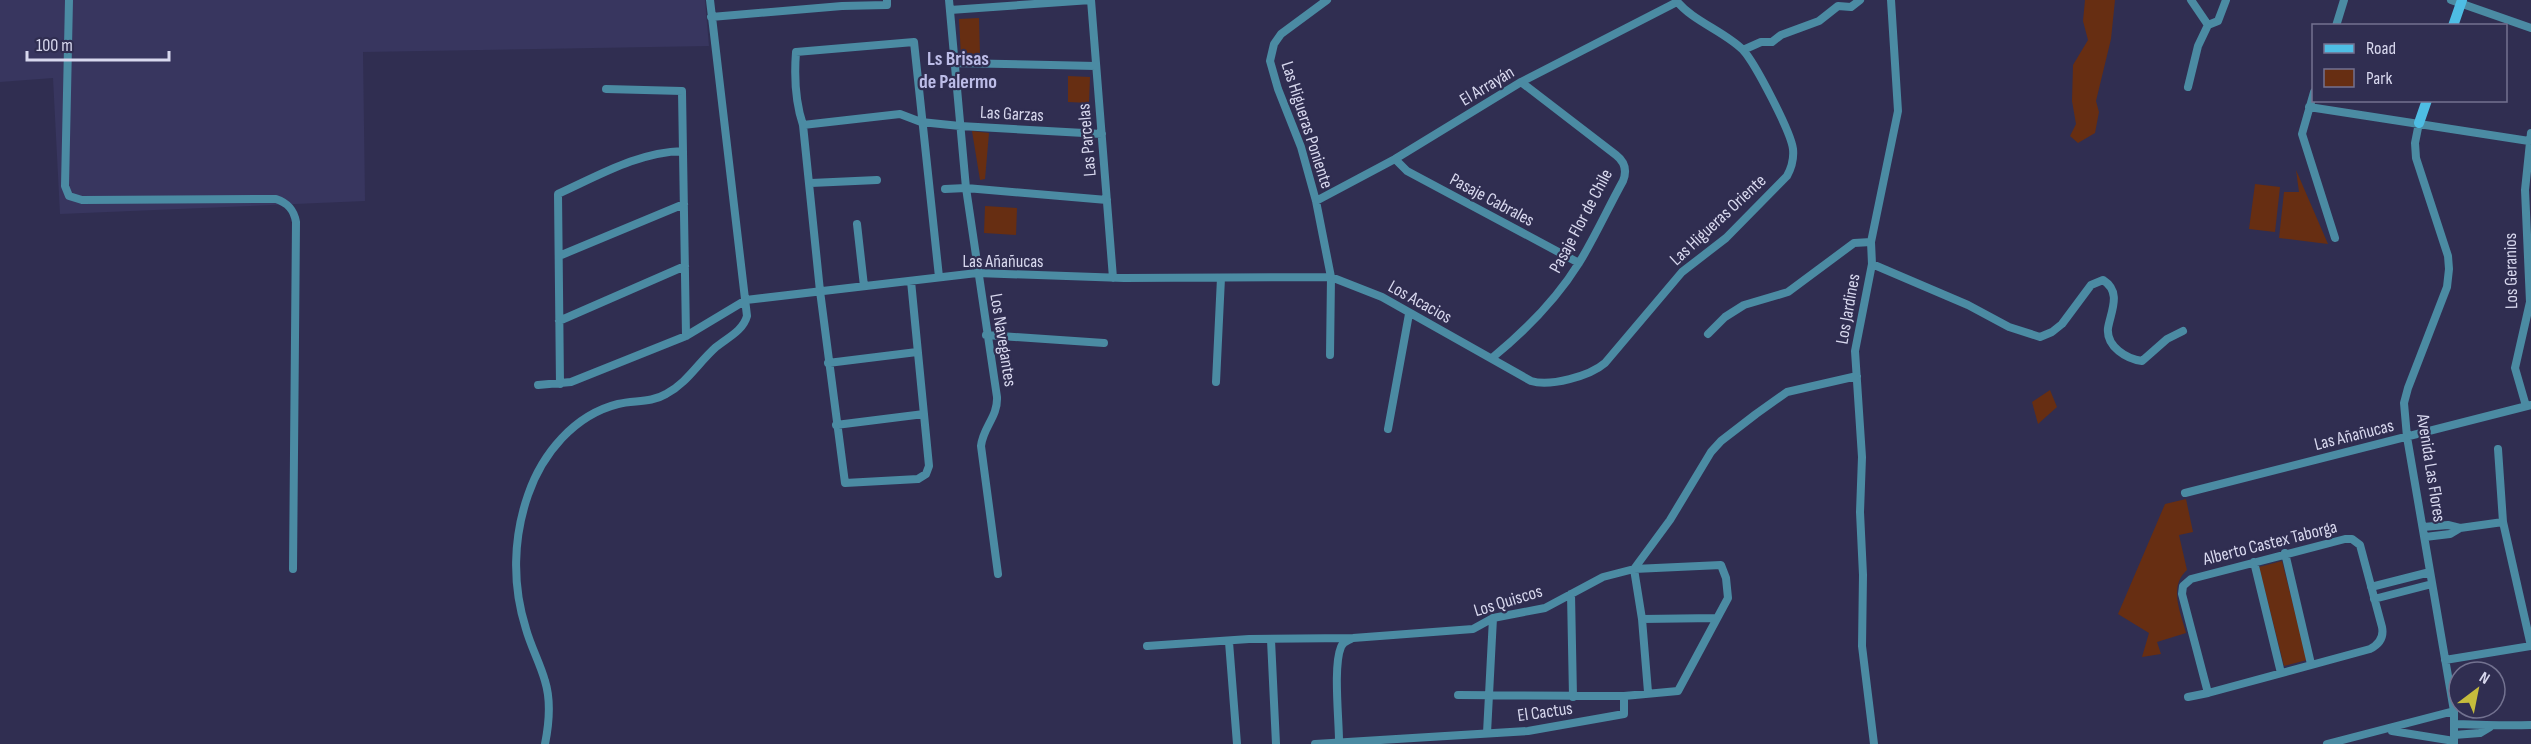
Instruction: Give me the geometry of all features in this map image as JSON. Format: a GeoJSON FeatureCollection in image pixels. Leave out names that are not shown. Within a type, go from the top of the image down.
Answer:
{"type":"FeatureCollection","features":[{"type":"Feature","properties":{"kind":"street"},"geometry":{"type":"LineString","coordinates":[[69,0],[65,186],[69,196],[82,200],[270,199],[281,201],[293,212],[296,222],[293,569]]}},
{"type":"Feature","properties":{"kind":"street"},"geometry":{"type":"LineString","coordinates":[[545,744],[549,712],[546,682],[526,630],[516,578],[519,527],[534,480],[549,451],[590,417],[615,405],[660,398],[683,383],[714,349],[743,325],[747,315],[710,0]]}},
{"type":"Feature","properties":{"kind":"street","name":"Los Navegantes"},"geometry":{"type":"LineString","coordinates":[[949,0],[966,188],[997,404],[995,416],[984,434],[981,446],[998,574]]}},
{"type":"Feature","properties":{"kind":"street"},"geometry":{"type":"LineString","coordinates":[[950,10],[1091,0]]}},
{"type":"Feature","properties":{"kind":"street","name":"Las Parcelas"},"geometry":{"type":"LineString","coordinates":[[1091,0],[1113,278]]}},
{"type":"Feature","properties":{"kind":"street","name":"Las Higueras Poniente"},"geometry":{"type":"LineString","coordinates":[[1327,0],[1281,34],[1274,44],[1270,61],[1278,89],[1301,147],[1316,201],[1331,277],[1330,355]]}},
{"type":"Feature","properties":{"kind":"street"},"geometry":{"type":"LineString","coordinates":[[1743,50],[1761,42],[1772,42],[1781,35],[1819,21],[1838,6],[1851,7],[1860,0]]}},
{"type":"Feature","properties":{"kind":"street","name":"Los Jardines"},"geometry":{"type":"LineString","coordinates":[[1874,744],[1862,646],[1860,512],[1862,457],[1855,351],[1872,264],[1871,242],[1898,111],[1891,0]]}},
{"type":"Feature","properties":{"kind":"street"},"geometry":{"type":"LineString","coordinates":[[2191,0],[2208,25]]}},
{"type":"Feature","properties":{"kind":"street"},"geometry":{"type":"LineString","coordinates":[[2188,87],[2198,46],[2208,25],[2218,21],[2226,0]]}},
{"type":"Feature","properties":{"kind":"street"},"geometry":{"type":"LineString","coordinates":[[2337,24],[2344,0]]}},
{"type":"Feature","properties":{"kind":"street","name":"El Arrayán"},"geometry":{"type":"LineString","coordinates":[[1316,201],[1395,159],[1521,82],[1676,1]]}},
{"type":"Feature","properties":{"kind":"street","name":"Las Higueras Oriente"},"geometry":{"type":"LineString","coordinates":[[1491,358],[1531,381],[1542,384],[1600,367],[1682,272],[1726,238],[1787,176],[1794,157],[1791,139],[1774,102],[1743,50],[1676,1]]}},
{"type":"Feature","properties":{"kind":"street"},"geometry":{"type":"LineString","coordinates":[[2453,24],[2458,1],[2531,28]]}},
{"type":"Feature","properties":{"kind":"street"},"geometry":{"type":"LineString","coordinates":[[711,17],[887,2]]}},
{"type":"Feature","properties":{"kind":"street"},"geometry":{"type":"LineString","coordinates":[[911,281],[929,466],[922,477],[914,479],[845,483],[828,363],[811,183],[803,125],[797,107],[794,80],[796,52],[914,42],[939,278]]}},
{"type":"Feature","properties":{"kind":"street"},"geometry":{"type":"LineString","coordinates":[[954,63],[1096,66]]}},
{"type":"Feature","properties":{"kind":"street","name":"Pasaje Flor de Chile"},"geometry":{"type":"LineString","coordinates":[[1491,358],[1542,312],[1579,263],[1623,181],[1625,168],[1617,155],[1521,82]]}},
{"type":"Feature","properties":{"kind":"street"},"geometry":{"type":"LineString","coordinates":[[606,89],[682,91],[686,336]]}},
{"type":"Feature","properties":{"kind":"street"},"geometry":{"type":"LineString","coordinates":[[2312,95],[2302,134],[2335,238]]}},
{"type":"Feature","properties":{"kind":"street","name":"Avenida Las Flores"},"geometry":{"type":"LineString","coordinates":[[2426,102],[2415,143],[2416,158],[2448,256],[2450,269],[2447,287],[2404,403],[2447,671]]}},
{"type":"Feature","properties":{"kind":"street"},"geometry":{"type":"LineString","coordinates":[[2308,107],[2530,137]]}},
{"type":"Feature","properties":{"kind":"street","name":"Las Garzas"},"geometry":{"type":"LineString","coordinates":[[803,125],[900,114],[921,122],[960,126],[1102,134]]}},
{"type":"Feature","properties":{"kind":"street","name":"Los Geranios"},"geometry":{"type":"LineString","coordinates":[[2529,406],[2515,368],[2530,302],[2528,190],[2530,137]]}},
{"type":"Feature","properties":{"kind":"street"},"geometry":{"type":"LineString","coordinates":[[560,384],[558,194],[643,156],[663,152],[683,152]]}},
{"type":"Feature","properties":{"kind":"street","name":"Pasaje Cabrales"},"geometry":{"type":"LineString","coordinates":[[1395,159],[1407,171],[1579,263]]}},
{"type":"Feature","properties":{"kind":"street"},"geometry":{"type":"LineString","coordinates":[[811,183],[877,180]]}},
{"type":"Feature","properties":{"kind":"street"},"geometry":{"type":"LineString","coordinates":[[945,189],[966,188],[1107,200]]}},
{"type":"Feature","properties":{"kind":"street"},"geometry":{"type":"LineString","coordinates":[[559,256],[684,204]]}},
{"type":"Feature","properties":{"kind":"street"},"geometry":{"type":"LineString","coordinates":[[858,224],[864,286]]}},
{"type":"Feature","properties":{"kind":"street"},"geometry":{"type":"LineString","coordinates":[[1708,334],[1725,317],[1744,304],[1788,292],[1854,243],[1871,242]]}},
{"type":"Feature","properties":{"kind":"street"},"geometry":{"type":"LineString","coordinates":[[1872,264],[1968,305],[2009,327],[2040,337],[2052,332],[2062,324],[2091,285],[2103,280],[2109,284],[2114,301],[2114,312],[2108,329],[2110,340],[2116,350],[2133,360],[2142,361],[2173,335],[2183,331]]}},
{"type":"Feature","properties":{"kind":"street"},"geometry":{"type":"LineString","coordinates":[[559,321],[685,266]]}},
{"type":"Feature","properties":{"kind":"street","name":"Las Añañucas"},"geometry":{"type":"LineString","coordinates":[[538,385],[571,382],[686,336],[746,300],[977,273],[1113,278],[1331,277]]}},
{"type":"Feature","properties":{"kind":"street","name":"Los Acacios"},"geometry":{"type":"LineString","coordinates":[[1331,277],[1368,291],[1491,358]]}},
{"type":"Feature","properties":{"kind":"street"},"geometry":{"type":"LineString","coordinates":[[1216,382],[1221,278]]}},
{"type":"Feature","properties":{"kind":"street"},"geometry":{"type":"LineString","coordinates":[[1388,429],[1410,314]]}},
{"type":"Feature","properties":{"kind":"street"},"geometry":{"type":"LineString","coordinates":[[986,335],[1104,343]]}},
{"type":"Feature","properties":{"kind":"street"},"geometry":{"type":"LineString","coordinates":[[828,363],[917,352]]}},
{"type":"Feature","properties":{"kind":"street"},"geometry":{"type":"LineString","coordinates":[[1648,692],[1642,619],[1634,569],[1670,520],[1721,441],[1787,392],[1857,376]]}},
{"type":"Feature","properties":{"kind":"street","name":"Las Añañucas"},"geometry":{"type":"LineString","coordinates":[[2184,493],[2529,406]]}},
{"type":"Feature","properties":{"kind":"street"},"geometry":{"type":"LineString","coordinates":[[836,426],[924,414]]}},
{"type":"Feature","properties":{"kind":"street"},"geometry":{"type":"LineString","coordinates":[[2445,660],[2531,646],[2503,522],[2498,449]]}},
{"type":"Feature","properties":{"kind":"street"},"geometry":{"type":"LineString","coordinates":[[2423,527],[2448,525],[2460,528],[2503,522]]}},
{"type":"Feature","properties":{"kind":"street"},"geometry":{"type":"LineString","coordinates":[[2424,537],[2450,534],[2460,528]]}},
{"type":"Feature","properties":{"kind":"street","name":"Alberto Castex Taborga"},"geometry":{"type":"LineString","coordinates":[[2188,697],[2208,693],[2370,649],[2378,644],[2383,631],[2360,545],[2352,539],[2285,553],[2191,579],[2183,586],[2182,594],[2208,693]]}},
{"type":"Feature","properties":{"kind":"street"},"geometry":{"type":"LineString","coordinates":[[2285,553],[2311,664]]}},
{"type":"Feature","properties":{"kind":"street"},"geometry":{"type":"LineString","coordinates":[[2254,562],[2281,673]]}},
{"type":"Feature","properties":{"kind":"street","name":"Los Quiscos"},"geometry":{"type":"LineString","coordinates":[[1146,646],[1353,638],[1473,629],[1493,618],[1545,608],[1603,577],[1634,569],[1721,565],[1726,578],[1728,598],[1717,618]]}},
{"type":"Feature","properties":{"kind":"street"},"geometry":{"type":"LineString","coordinates":[[2371,587],[2430,572]]}},
{"type":"Feature","properties":{"kind":"street"},"geometry":{"type":"LineString","coordinates":[[2374,598],[2432,584]]}},
{"type":"Feature","properties":{"kind":"street"},"geometry":{"type":"LineString","coordinates":[[1571,594],[1574,697]]}},
{"type":"Feature","properties":{"kind":"street"},"geometry":{"type":"LineString","coordinates":[[1487,733],[1493,618]]}},
{"type":"Feature","properties":{"kind":"street"},"geometry":{"type":"LineString","coordinates":[[1458,695],[1574,697],[1624,696],[1678,691],[1717,618],[1642,619]]}},
{"type":"Feature","properties":{"kind":"street"},"geometry":{"type":"LineString","coordinates":[[1339,741],[1340,649],[1344,642],[1353,638]]}},
{"type":"Feature","properties":{"kind":"street"},"geometry":{"type":"LineString","coordinates":[[1271,640],[1276,744]]}},
{"type":"Feature","properties":{"kind":"street"},"geometry":{"type":"LineString","coordinates":[[1228,642],[1237,744]]}},
{"type":"Feature","properties":{"kind":"street","name":"El Cactus"},"geometry":{"type":"LineString","coordinates":[[1315,744],[1528,731],[1624,714],[1624,696]]}},
{"type":"Feature","properties":{"kind":"street"},"geometry":{"type":"LineString","coordinates":[[2327,744],[2365,740],[2387,730],[2447,713]]}},
{"type":"Feature","properties":{"kind":"street","name":"Avenida Las Flores"},"geometry":{"type":"LineString","coordinates":[[2454,720],[2454,740]]}},
{"type":"Feature","properties":{"kind":"street"},"geometry":{"type":"LineString","coordinates":[[2454,724],[2479,724],[2490,727],[2531,725]]}},
{"type":"Feature","properties":{"kind":"street"},"geometry":{"type":"LineString","coordinates":[[2387,730],[2454,740],[2480,733],[2490,727]]}},
{"type":"Feature","properties":{"kind":"shaded area"},"geometry":{"type":"Polygon","coordinates":[[[0,0],[705,0],[709,46],[363,52],[365,201],[60,214],[53,78],[0,82],[0,0]]]}},
{"type":"Feature","properties":{"kind":"green space"},"geometry":{"type":"Polygon","coordinates":[[[2085,0],[2115,0],[2111,39],[2096,101],[2099,112],[2095,133],[2078,143],[2070,136],[2076,124],[2072,101],[2073,65],[2088,40],[2083,21],[2085,0]]]}},
{"type":"Feature","properties":{"kind":"green space"},"geometry":{"type":"Polygon","coordinates":[[[979,18],[980,56],[961,57],[959,19],[979,18]]]}},
{"type":"Feature","properties":{"kind":"green space"},"geometry":{"type":"Polygon","coordinates":[[[1068,76],[1090,77],[1089,103],[1068,102],[1068,76]]]}},
{"type":"Feature","properties":{"kind":"green space"},"geometry":{"type":"Polygon","coordinates":[[[972,131],[989,133],[985,179],[980,180],[972,131]]]}},
{"type":"Feature","properties":{"kind":"green space"},"geometry":{"type":"Polygon","coordinates":[[[2296,170],[2328,244],[2279,238],[2284,192],[2299,192],[2296,170]]]}},
{"type":"Feature","properties":{"kind":"green space"},"geometry":{"type":"Polygon","coordinates":[[[2255,184],[2280,187],[2275,232],[2249,229],[2255,184]]]}},
{"type":"Feature","properties":{"kind":"green space"},"geometry":{"type":"Polygon","coordinates":[[[985,206],[1017,208],[1016,235],[984,233],[985,206]]]}},
{"type":"Feature","properties":{"kind":"green space"},"geometry":{"type":"Polygon","coordinates":[[[2050,390],[2057,407],[2038,424],[2032,402],[2050,390]]]}},
{"type":"Feature","properties":{"kind":"green space"},"geometry":{"type":"Polygon","coordinates":[[[2186,499],[2193,532],[2179,535],[2187,570],[2181,577],[2177,592],[2186,633],[2157,642],[2161,654],[2142,657],[2149,633],[2118,614],[2165,504],[2186,499]]]}},
{"type":"Feature","properties":{"kind":"green space"},"geometry":{"type":"Polygon","coordinates":[[[2282,561],[2307,660],[2284,666],[2259,567],[2282,561]]]}},
{"type":"Feature","properties":{"kind":"district","name":"Ls Brisas de Palermo"},"geometry":{"type":"Point","coordinates":[958,70]}}]}
